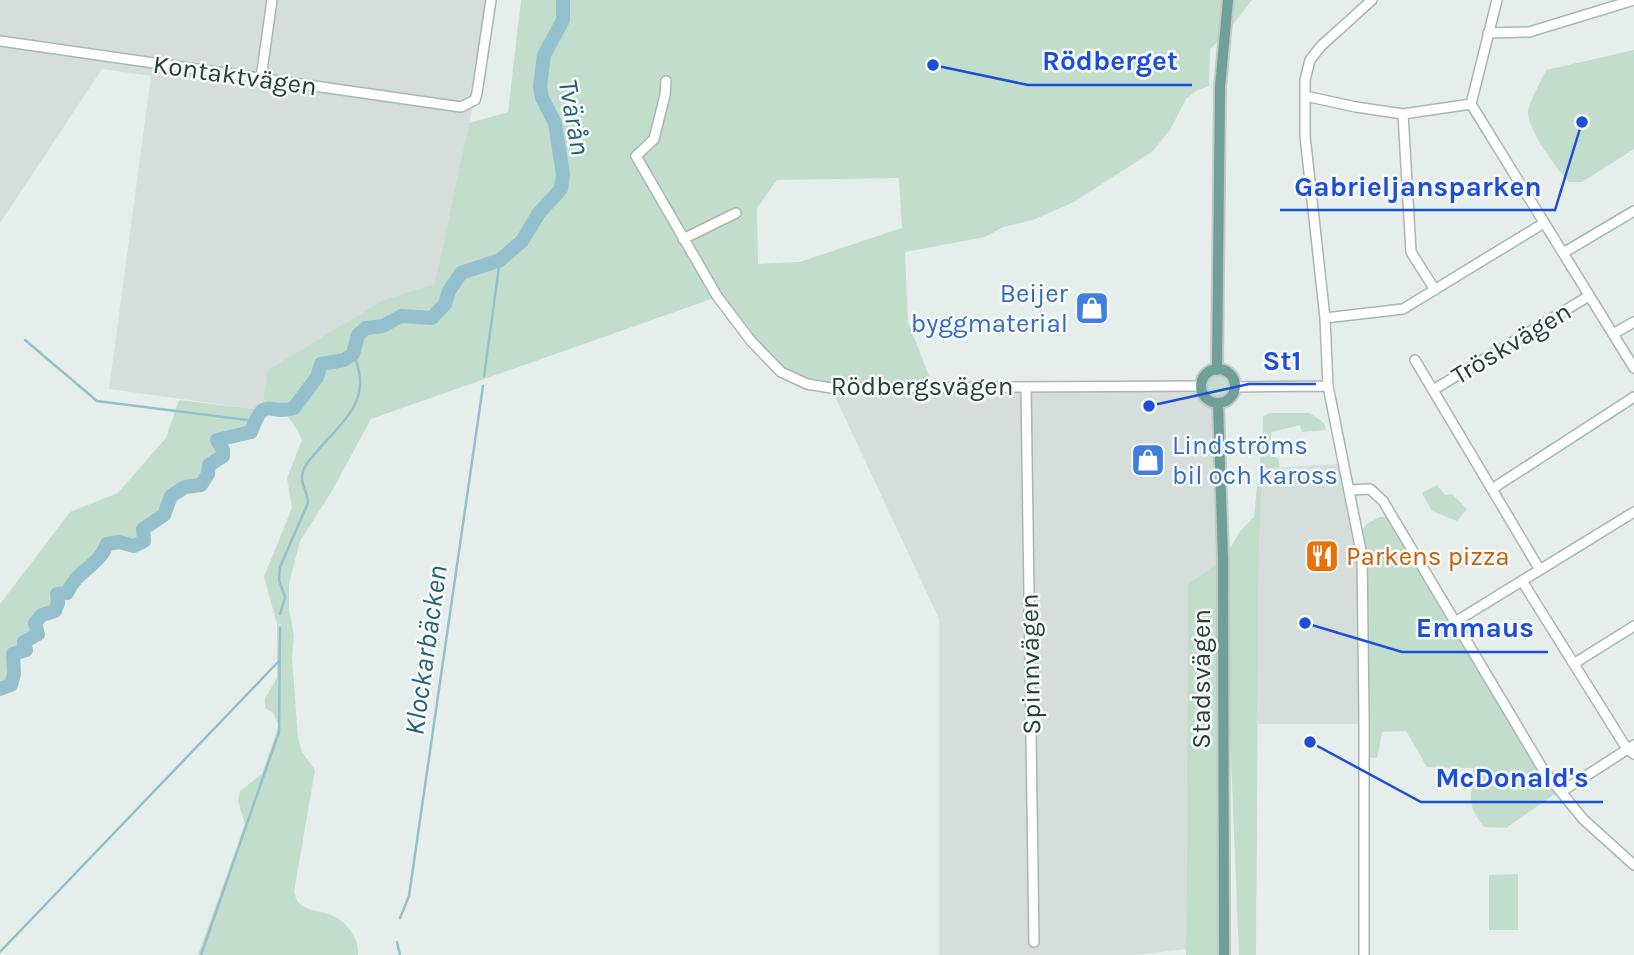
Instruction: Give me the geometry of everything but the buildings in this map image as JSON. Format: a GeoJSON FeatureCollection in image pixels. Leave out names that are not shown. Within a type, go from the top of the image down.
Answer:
{"type":"FeatureCollection","features":[{"type":"Feature","properties":{"kind":"main road"},"geometry":{"type":"LineString","coordinates":[[1217,370],[1219,131],[1228,0]]}},
{"type":"Feature","properties":{"kind":"main road"},"geometry":{"type":"LineString","coordinates":[[1217,370],[1229,374],[1235,387],[1232,397],[1218,403],[1206,398],[1202,386],[1205,377],[1217,370]]}},
{"type":"Feature","properties":{"kind":"main road","name":"Stadsvägen"},"geometry":{"type":"LineString","coordinates":[[1218,403],[1223,559],[1224,955]]}},
{"type":"Feature","properties":{"kind":"street"},"geometry":{"type":"LineString","coordinates":[[261,78],[272,0]]}},
{"type":"Feature","properties":{"kind":"street","name":"Kontaktvägen"},"geometry":{"type":"LineString","coordinates":[[0,41],[453,107],[469,105],[475,100],[491,0]]}},
{"type":"Feature","properties":{"kind":"street"},"geometry":{"type":"LineString","coordinates":[[1364,955],[1362,556],[1328,386],[1325,318],[1305,136],[1305,80],[1315,52],[1343,24],[1373,0]]}},
{"type":"Feature","properties":{"kind":"street"},"geometry":{"type":"LineString","coordinates":[[1497,0],[1471,104],[1634,368]]}},
{"type":"Feature","properties":{"kind":"street"},"geometry":{"type":"LineString","coordinates":[[1488,33],[1530,32],[1632,0]]}},
{"type":"Feature","properties":{"kind":"street","name":"Rödbergsvägen"},"geometry":{"type":"LineString","coordinates":[[666,81],[654,139],[636,156],[717,296],[751,341],[780,372],[807,384],[831,388],[1202,386]]}},
{"type":"Feature","properties":{"kind":"street"},"geometry":{"type":"LineString","coordinates":[[1305,96],[1403,114],[1471,104]]}},
{"type":"Feature","properties":{"kind":"street"},"geometry":{"type":"LineString","coordinates":[[1403,114],[1411,252],[1435,290]]}},
{"type":"Feature","properties":{"kind":"street"},"geometry":{"type":"LineString","coordinates":[[1563,253],[1634,211]]}},
{"type":"Feature","properties":{"kind":"street"},"geometry":{"type":"LineString","coordinates":[[682,239],[736,213]]}},
{"type":"Feature","properties":{"kind":"street"},"geometry":{"type":"LineString","coordinates":[[1325,318],[1403,309],[1544,223]]}},
{"type":"Feature","properties":{"kind":"street","name":"Tröskvägen"},"geometry":{"type":"LineString","coordinates":[[1433,390],[1589,296]]}},
{"type":"Feature","properties":{"kind":"street"},"geometry":{"type":"LineString","coordinates":[[1613,334],[1634,322]]}},
{"type":"Feature","properties":{"kind":"street"},"geometry":{"type":"LineString","coordinates":[[1415,360],[1540,570]]}},
{"type":"Feature","properties":{"kind":"street"},"geometry":{"type":"LineString","coordinates":[[1235,387],[1328,386]]}},
{"type":"Feature","properties":{"kind":"street","name":"Spinnvägen"},"geometry":{"type":"LineString","coordinates":[[1026,387],[1034,942]]}},
{"type":"Feature","properties":{"kind":"street"},"geometry":{"type":"LineString","coordinates":[[1492,489],[1634,397]]}},
{"type":"Feature","properties":{"kind":"street"},"geometry":{"type":"LineString","coordinates":[[1350,490],[1365,488],[1378,495],[1544,771],[1583,819],[1634,866]]}},
{"type":"Feature","properties":{"kind":"street"},"geometry":{"type":"LineString","coordinates":[[1455,622],[1634,512]]}},
{"type":"Feature","properties":{"kind":"street"},"geometry":{"type":"LineString","coordinates":[[1522,581],[1632,749],[1561,792]]}},
{"type":"Feature","properties":{"kind":"street"},"geometry":{"type":"LineString","coordinates":[[1575,663],[1634,626]]}},
{"type":"Feature","properties":{"kind":"shaded area"},"geometry":{"type":"Polygon","coordinates":[[[0,0],[488,0],[475,94],[436,285],[262,410],[109,389],[151,76],[102,69],[0,223],[0,0]]]}},
{"type":"Feature","properties":{"kind":"shaded area"},"geometry":{"type":"Polygon","coordinates":[[[1201,386],[1206,398],[1218,403],[1223,559],[1188,584],[1186,949],[1137,955],[939,955],[939,619],[831,388],[1201,386]]]}},
{"type":"Feature","properties":{"kind":"shaded area"},"geometry":{"type":"Polygon","coordinates":[[[1344,464],[1358,534],[1364,724],[1258,724],[1259,542],[1263,468],[1344,464]]]}},
{"type":"Feature","properties":{"kind":"green space"},"geometry":{"type":"Polygon","coordinates":[[[521,0],[1252,0],[1224,36],[1210,49],[1209,86],[1186,99],[1170,130],[1153,151],[1074,202],[1033,220],[1003,227],[985,237],[905,252],[908,322],[933,386],[831,388],[781,372],[717,297],[371,419],[332,491],[300,541],[289,584],[298,738],[302,752],[315,770],[294,892],[301,905],[331,915],[347,926],[354,936],[358,955],[198,955],[245,824],[238,801],[240,791],[262,774],[279,725],[273,713],[265,708],[265,698],[277,678],[277,624],[264,577],[292,508],[287,478],[302,440],[290,419],[269,407],[262,410],[268,370],[384,300],[435,284],[469,123],[508,112],[521,0]],[[899,178],[777,180],[757,208],[758,264],[800,262],[902,228],[899,178]]]}},
{"type":"Feature","properties":{"kind":"green space"},"geometry":{"type":"Polygon","coordinates":[[[1634,50],[1634,149],[1582,182],[1569,182],[1550,158],[1532,127],[1528,111],[1536,90],[1546,70],[1634,50]]]}},
{"type":"Feature","properties":{"kind":"green space"},"geometry":{"type":"Polygon","coordinates":[[[1219,374],[1229,377],[1232,387],[1229,397],[1219,400],[1209,397],[1206,387],[1209,377],[1219,374]]]}},
{"type":"Feature","properties":{"kind":"green space"},"geometry":{"type":"Polygon","coordinates":[[[179,400],[262,410],[251,432],[217,440],[223,456],[209,465],[208,474],[201,485],[185,487],[171,496],[164,515],[143,529],[144,541],[134,546],[119,542],[107,544],[104,551],[76,579],[67,593],[58,594],[55,611],[42,615],[35,623],[38,634],[24,642],[26,650],[14,654],[11,685],[0,689],[0,604],[70,512],[118,493],[166,438],[179,400]]]}},
{"type":"Feature","properties":{"kind":"green space"},"geometry":{"type":"Polygon","coordinates":[[[1270,413],[1310,413],[1324,423],[1326,430],[1302,432],[1300,425],[1271,432],[1270,456],[1278,458],[1280,468],[1263,468],[1259,542],[1256,955],[1239,955],[1224,586],[1224,955],[1186,955],[1188,584],[1223,559],[1241,530],[1254,517],[1263,416],[1270,413]]]}},
{"type":"Feature","properties":{"kind":"green space"},"geometry":{"type":"Polygon","coordinates":[[[1437,485],[1445,495],[1452,494],[1467,509],[1457,521],[1432,511],[1422,493],[1437,485]]]}},
{"type":"Feature","properties":{"kind":"green space"},"geometry":{"type":"Polygon","coordinates":[[[1380,517],[1392,517],[1556,793],[1506,828],[1484,827],[1474,811],[1471,799],[1473,768],[1427,767],[1406,731],[1382,732],[1377,758],[1364,757],[1358,534],[1368,523],[1380,517]]]}},
{"type":"Feature","properties":{"kind":"green space"},"geometry":{"type":"Polygon","coordinates":[[[1518,874],[1518,930],[1489,930],[1489,875],[1518,874]]]}},
{"type":"Feature","properties":{"kind":"waterway","name":"Tvärån"},"geometry":{"type":"LineString","coordinates":[[0,689],[11,685],[14,674],[13,654],[26,650],[24,642],[38,634],[35,623],[42,615],[55,611],[57,594],[67,593],[76,579],[99,558],[107,544],[119,542],[134,546],[144,541],[143,529],[164,515],[171,496],[185,487],[201,485],[208,474],[209,465],[223,456],[223,450],[217,440],[251,432],[264,409],[294,408],[317,377],[321,364],[344,360],[353,354],[358,335],[366,328],[383,326],[401,316],[432,318],[445,304],[449,291],[461,273],[500,260],[522,241],[539,213],[561,189],[563,175],[555,123],[542,98],[540,86],[544,55],[563,20],[563,0]]}},
{"type":"Feature","properties":{"kind":"waterway","name":"Klockarbäcken"},"geometry":{"type":"LineString","coordinates":[[484,376],[500,260]]}},
{"type":"Feature","properties":{"kind":"waterway"},"geometry":{"type":"LineString","coordinates":[[25,340],[97,401],[255,421]]}},
{"type":"Feature","properties":{"kind":"waterway"},"geometry":{"type":"LineString","coordinates":[[280,614],[285,597],[279,580],[280,567],[308,503],[302,479],[303,471],[354,407],[360,383],[359,369],[353,354]]}},
{"type":"Feature","properties":{"kind":"waterway","name":"Klockarbäcken"},"geometry":{"type":"LineString","coordinates":[[400,918],[409,896],[483,386]]}},
{"type":"Feature","properties":{"kind":"waterway"},"geometry":{"type":"LineString","coordinates":[[201,955],[279,732],[280,628]]}},
{"type":"Feature","properties":{"kind":"waterway"},"geometry":{"type":"LineString","coordinates":[[0,952],[279,661]]}},
{"type":"Feature","properties":{"kind":"waterway","name":"Klockarbäcken"},"geometry":{"type":"LineString","coordinates":[[397,942],[400,955]]}},
{"type":"Feature","properties":{"kind":"place","name":"Rödberget"},"geometry":{"type":"Point","coordinates":[933,65]}},
{"type":"Feature","properties":{"kind":"place","name":"Gabrieljansparken"},"geometry":{"type":"Point","coordinates":[1582,122]}},
{"type":"Feature","properties":{"kind":"place","name":"Beijer byggmaterial"},"geometry":{"type":"Point","coordinates":[1092,308]}},
{"type":"Feature","properties":{"kind":"place","name":"St1"},"geometry":{"type":"Point","coordinates":[1149,406]}},
{"type":"Feature","properties":{"kind":"place","name":"Lindströms bil och kaross"},"geometry":{"type":"Point","coordinates":[1148,460]}},
{"type":"Feature","properties":{"kind":"place","name":"Parkens pizza"},"geometry":{"type":"Point","coordinates":[1322,556]}},
{"type":"Feature","properties":{"kind":"place","name":"Emmaus"},"geometry":{"type":"Point","coordinates":[1305,623]}},
{"type":"Feature","properties":{"kind":"place","name":"McDonald's"},"geometry":{"type":"Point","coordinates":[1310,742]}}]}
